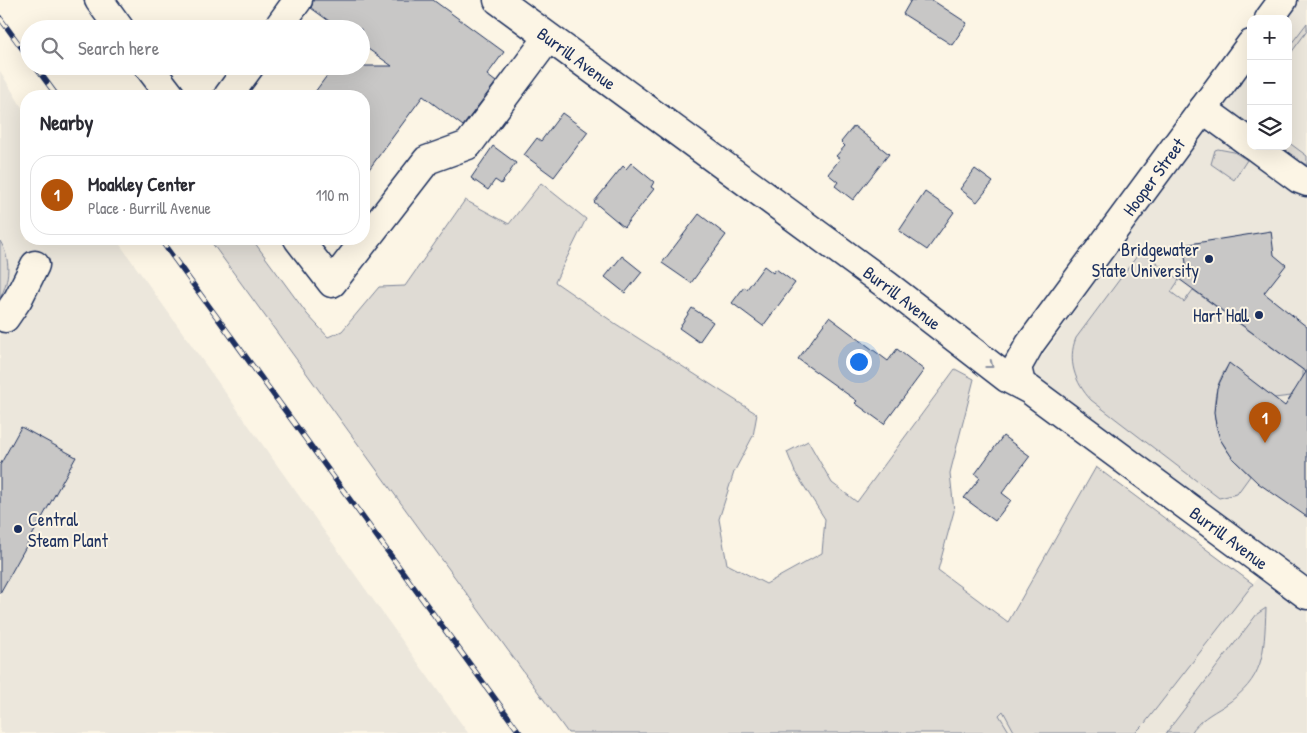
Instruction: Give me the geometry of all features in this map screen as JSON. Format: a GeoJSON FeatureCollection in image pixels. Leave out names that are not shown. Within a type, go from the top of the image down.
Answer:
{"type":"FeatureCollection","features":[{"type":"Feature","properties":{"kind":"street"},"geometry":{"type":"LineString","coordinates":[[99,0],[113,20]]}},
{"type":"Feature","properties":{"kind":"street"},"geometry":{"type":"LineString","coordinates":[[284,20],[298,0]]}},
{"type":"Feature","properties":{"kind":"street","name":"Burrill Avenue"},"geometry":{"type":"LineString","coordinates":[[498,0],[888,286],[1008,378],[1021,384],[1307,595]]}},
{"type":"Feature","properties":{"kind":"street"},"geometry":{"type":"LineString","coordinates":[[1272,15],[1283,0]]}},
{"type":"Feature","properties":{"kind":"street"},"geometry":{"type":"LineString","coordinates":[[370,234],[427,160],[468,145],[548,38]]}},
{"type":"Feature","properties":{"kind":"street","name":"Hooper Street"},"geometry":{"type":"LineString","coordinates":[[1021,384],[1017,367],[1030,344],[1247,49]]}},
{"type":"Feature","properties":{"kind":"street"},"geometry":{"type":"LineString","coordinates":[[155,75],[166,90]]}},
{"type":"Feature","properties":{"kind":"street"},"geometry":{"type":"LineString","coordinates":[[232,90],[243,75]]}},
{"type":"Feature","properties":{"kind":"street"},"geometry":{"type":"LineString","coordinates":[[1202,109],[1247,141]]}},
{"type":"Feature","properties":{"kind":"street"},"geometry":{"type":"LineString","coordinates":[[1259,150],[1299,179],[1307,182]]}},
{"type":"Feature","properties":{"kind":"street"},"geometry":{"type":"LineString","coordinates":[[303,245],[332,283],[361,245]]}},
{"type":"Feature","properties":{"kind":"street"},"geometry":{"type":"LineString","coordinates":[[5,318],[18,299],[35,265]]}},
{"type":"Feature","properties":{"kind":"shaded area","name":"Bridgewater State University"},"geometry":{"type":"Polygon","coordinates":[[[1298,0],[1307,0],[1307,733],[780,733],[914,552],[1144,723],[1276,554],[1030,373],[1247,71],[1247,150],[1292,150],[1292,15],[1287,15],[1298,0]]]}},
{"type":"Feature","properties":{"kind":"shaded area"},"geometry":{"type":"Polygon","coordinates":[[[1307,23],[1307,31],[1292,52],[1292,43],[1307,23]]]}},
{"type":"Feature","properties":{"kind":"shaded area"},"geometry":{"type":"Polygon","coordinates":[[[0,71],[20,104],[20,245],[120,245],[468,733],[0,733],[0,71]]]}},
{"type":"Feature","properties":{"kind":"shaded area"},"geometry":{"type":"Polygon","coordinates":[[[1292,145],[1307,156],[1307,165],[1283,150],[1292,150],[1292,145]]]}},
{"type":"Feature","properties":{"kind":"shaded area"},"geometry":{"type":"Polygon","coordinates":[[[1215,150],[1234,152],[1247,160],[1234,180],[1211,164],[1215,150]]]}},
{"type":"Feature","properties":{"kind":"shaded area"},"geometry":{"type":"Polygon","coordinates":[[[541,183],[586,219],[555,282],[616,324],[757,414],[753,436],[734,472],[719,519],[727,564],[766,584],[822,553],[825,519],[795,472],[787,452],[808,441],[832,483],[857,502],[955,369],[974,379],[950,473],[954,511],[938,570],[1008,622],[1096,467],[1253,584],[1145,723],[1135,733],[1015,733],[1003,711],[999,715],[1010,733],[568,733],[213,245],[256,245],[307,314],[328,337],[342,331],[379,287],[405,286],[465,200],[509,224],[541,183]]]}},
{"type":"Feature","properties":{"kind":"shaded area"},"geometry":{"type":"Polygon","coordinates":[[[0,241],[6,255],[8,270],[6,284],[0,298],[0,241]]]}},
{"type":"Feature","properties":{"kind":"shaded area"},"geometry":{"type":"Polygon","coordinates":[[[1140,252],[1143,252],[1179,280],[1171,292],[1184,302],[1193,290],[1303,370],[1303,385],[1298,393],[1294,391],[1291,396],[1274,398],[1229,364],[1223,373],[1214,406],[1217,428],[1226,449],[1250,476],[1237,494],[1219,498],[1091,400],[1077,379],[1072,355],[1076,338],[1140,252]]]}},
{"type":"Feature","properties":{"kind":"shaded area"},"geometry":{"type":"Polygon","coordinates":[[[1266,608],[1263,652],[1255,675],[1248,685],[1237,696],[1202,721],[1191,733],[1166,733],[1257,614],[1266,608]]]}},
{"type":"Feature","properties":{"kind":"building"},"geometry":{"type":"Polygon","coordinates":[[[313,0],[433,0],[504,52],[487,75],[496,82],[463,126],[423,96],[370,168],[370,90],[316,90],[327,75],[370,75],[370,66],[392,66],[370,50],[370,20],[328,20],[311,8],[313,0]]]}},
{"type":"Feature","properties":{"kind":"building"},"geometry":{"type":"Polygon","coordinates":[[[911,0],[932,0],[967,23],[952,45],[903,14],[911,0]]]}},
{"type":"Feature","properties":{"kind":"building"},"geometry":{"type":"Polygon","coordinates":[[[562,113],[588,132],[554,177],[524,155],[537,138],[541,141],[562,113]]]}},
{"type":"Feature","properties":{"kind":"building"},"geometry":{"type":"Polygon","coordinates":[[[854,126],[889,154],[853,200],[835,186],[838,182],[828,174],[840,159],[836,156],[845,146],[841,142],[854,126]]]}},
{"type":"Feature","properties":{"kind":"building"},"geometry":{"type":"Polygon","coordinates":[[[493,146],[516,163],[501,184],[495,180],[488,190],[471,178],[493,146]]]}},
{"type":"Feature","properties":{"kind":"building"},"geometry":{"type":"Polygon","coordinates":[[[631,163],[654,182],[651,187],[654,189],[624,227],[594,202],[623,166],[626,169],[631,163]]]}},
{"type":"Feature","properties":{"kind":"building"},"geometry":{"type":"Polygon","coordinates":[[[975,169],[993,182],[977,202],[960,189],[975,169]]]}},
{"type":"Feature","properties":{"kind":"building"},"geometry":{"type":"Polygon","coordinates":[[[925,192],[954,212],[927,250],[899,231],[925,192]]]}},
{"type":"Feature","properties":{"kind":"building"},"geometry":{"type":"Polygon","coordinates":[[[699,214],[726,235],[691,283],[662,263],[699,214]]]}},
{"type":"Feature","properties":{"kind":"building"},"geometry":{"type":"Polygon","coordinates":[[[1271,231],[1274,255],[1286,265],[1264,293],[1307,327],[1307,517],[1258,483],[1233,459],[1220,439],[1214,412],[1217,388],[1229,363],[1285,406],[1306,372],[1179,279],[1187,269],[1183,245],[1271,231]]]}},
{"type":"Feature","properties":{"kind":"building"},"geometry":{"type":"Polygon","coordinates":[[[622,256],[642,272],[625,293],[605,277],[622,256]]]}},
{"type":"Feature","properties":{"kind":"building"},"geometry":{"type":"Polygon","coordinates":[[[764,266],[773,273],[776,269],[795,283],[763,326],[732,303],[744,287],[747,289],[764,266]]]}},
{"type":"Feature","properties":{"kind":"building"},"geometry":{"type":"Polygon","coordinates":[[[692,308],[713,322],[699,342],[679,328],[692,308]]]}},
{"type":"Feature","properties":{"kind":"building"},"geometry":{"type":"Polygon","coordinates":[[[829,317],[888,361],[897,349],[924,370],[884,424],[855,403],[857,401],[798,359],[829,317]]]}},
{"type":"Feature","properties":{"kind":"building","name":"Central Steam Plant"},"geometry":{"type":"Polygon","coordinates":[[[21,427],[76,457],[0,593],[0,465],[21,427]]]}},
{"type":"Feature","properties":{"kind":"building"},"geometry":{"type":"Polygon","coordinates":[[[1003,436],[1030,456],[1002,493],[1011,500],[995,521],[964,498],[980,478],[975,474],[1003,436]]]}},
{"type":"Feature","properties":{"kind":"railway"},"geometry":{"type":"LineString","coordinates":[[0,18],[20,46]]}},
{"type":"Feature","properties":{"kind":"railway"},"geometry":{"type":"LineString","coordinates":[[42,75],[53,90]]}},
{"type":"Feature","properties":{"kind":"railway"},"geometry":{"type":"LineString","coordinates":[[164,245],[520,733]]}},
{"type":"Feature","properties":{"kind":"place","name":"Bridgewater State University"},"geometry":{"type":"Point","coordinates":[1209,259]}},
{"type":"Feature","properties":{"kind":"place","name":"Hart Hall"},"geometry":{"type":"Point","coordinates":[1259,315]}},
{"type":"Feature","properties":{"kind":"place","name":"Moakley Center"},"geometry":{"type":"Point","coordinates":[1265,443]}},
{"type":"Feature","properties":{"kind":"place","name":"Central Steam Plant"},"geometry":{"type":"Point","coordinates":[18,529]}}]}
